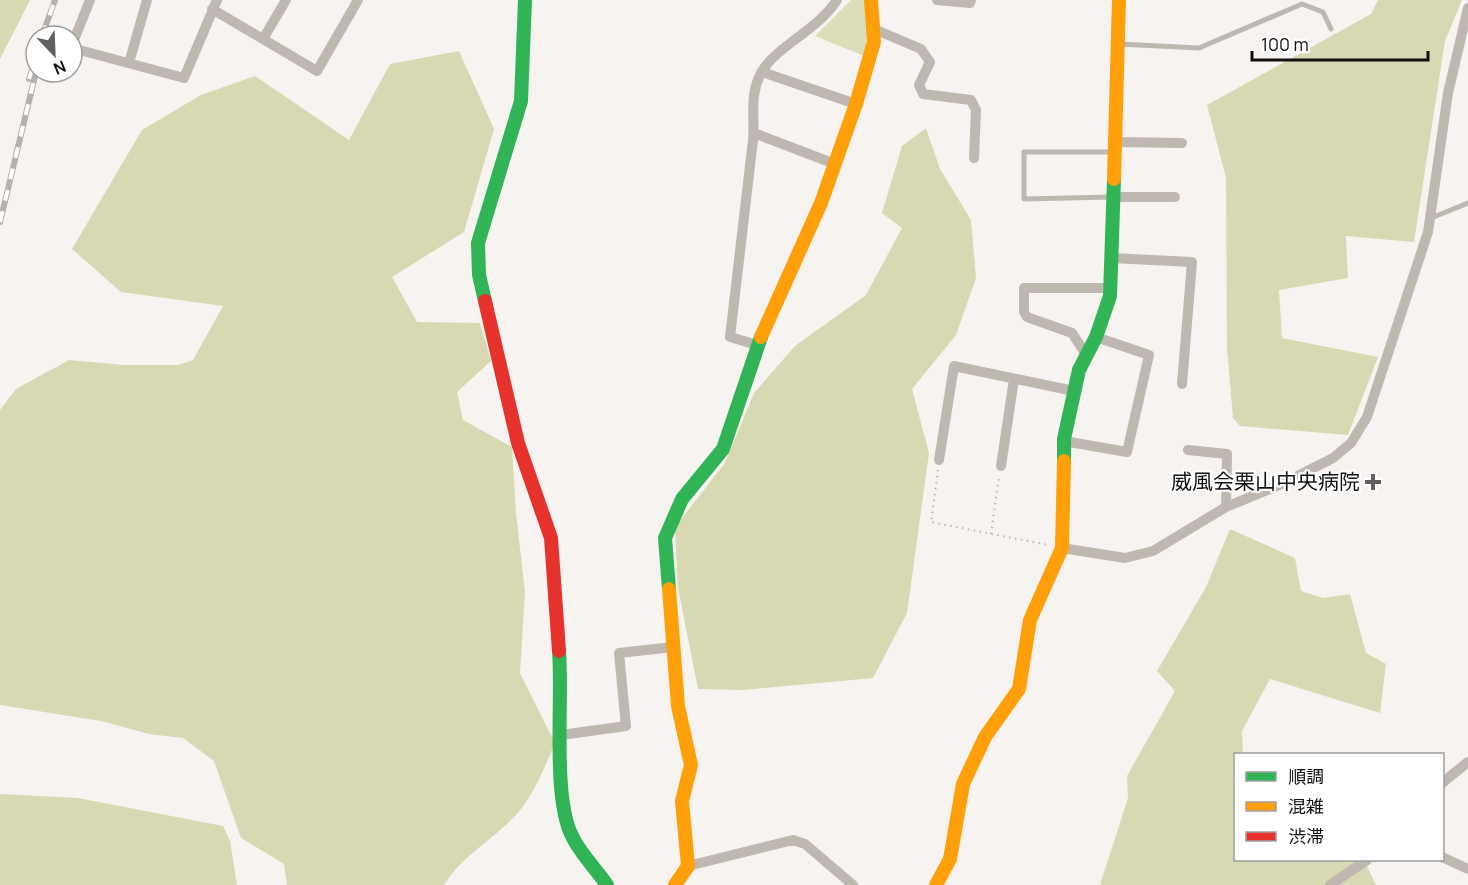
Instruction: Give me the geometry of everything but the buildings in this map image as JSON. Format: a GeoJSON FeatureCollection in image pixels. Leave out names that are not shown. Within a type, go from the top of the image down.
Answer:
{"type":"FeatureCollection","features":[{"type":"Feature","properties":{"kind":"street"},"geometry":{"type":"LineString","coordinates":[[81,24],[90,0]]}},
{"type":"Feature","properties":{"kind":"street"},"geometry":{"type":"LineString","coordinates":[[129,63],[147,0]]}},
{"type":"Feature","properties":{"kind":"street"},"geometry":{"type":"LineString","coordinates":[[263,39],[286,0]]}},
{"type":"Feature","properties":{"kind":"street"},"geometry":{"type":"LineString","coordinates":[[84,50],[184,78],[215,5],[263,39],[317,71],[358,0]]}},
{"type":"Feature","properties":{"kind":"street"},"geometry":{"type":"LineString","coordinates":[[525,0],[521,101],[478,243],[479,275],[518,443],[551,538],[562,687],[561,786],[568,826],[572,837],[607,885]]}},
{"type":"Feature","properties":{"kind":"street"},"geometry":{"type":"LineString","coordinates":[[757,345],[730,337],[754,133],[752,97],[762,72],[788,47],[823,20],[837,0]]}},
{"type":"Feature","properties":{"kind":"street"},"geometry":{"type":"LineString","coordinates":[[675,885],[688,866],[682,801],[691,765],[678,706],[665,538],[675,512],[687,494],[716,463],[723,449],[757,345],[821,203],[856,104],[874,42],[871,0]]}},
{"type":"Feature","properties":{"kind":"street"},"geometry":{"type":"LineString","coordinates":[[937,0],[970,3],[970,0]]}},
{"type":"Feature","properties":{"kind":"street"},"geometry":{"type":"LineString","coordinates":[[936,885],[950,859],[963,784],[985,737],[1019,689],[1030,620],[1062,548],[1064,441],[1074,391],[1110,296],[1119,0]]}},
{"type":"Feature","properties":{"kind":"street"},"geometry":{"type":"LineString","coordinates":[[1062,548],[1125,558],[1153,551],[1226,507],[1333,458],[1356,435],[1366,417],[1400,320],[1431,218],[1448,93],[1468,8]]}},
{"type":"Feature","properties":{"kind":"street"},"geometry":{"type":"LineString","coordinates":[[874,29],[921,49],[930,62],[919,85],[923,94],[971,100],[976,110],[974,158]]}},
{"type":"Feature","properties":{"kind":"street"},"geometry":{"type":"LineString","coordinates":[[762,72],[856,104]]}},
{"type":"Feature","properties":{"kind":"street"},"geometry":{"type":"LineString","coordinates":[[754,133],[835,164]]}},
{"type":"Feature","properties":{"kind":"street"},"geometry":{"type":"LineString","coordinates":[[1114,147],[1182,143]]}},
{"type":"Feature","properties":{"kind":"street"},"geometry":{"type":"LineString","coordinates":[[1112,196],[1175,197]]}},
{"type":"Feature","properties":{"kind":"street"},"geometry":{"type":"LineString","coordinates":[[1111,258],[1192,262],[1182,384]]}},
{"type":"Feature","properties":{"kind":"street"},"geometry":{"type":"LineString","coordinates":[[1086,356],[1072,333],[1027,317],[1024,312],[1024,288],[1110,288]]}},
{"type":"Feature","properties":{"kind":"street"},"geometry":{"type":"LineString","coordinates":[[1064,441],[1127,452],[1149,355],[1096,337]]}},
{"type":"Feature","properties":{"kind":"street"},"geometry":{"type":"LineString","coordinates":[[939,460],[954,366],[1074,391]]}},
{"type":"Feature","properties":{"kind":"street"},"geometry":{"type":"LineString","coordinates":[[1000,466],[1014,379]]}},
{"type":"Feature","properties":{"kind":"street"},"geometry":{"type":"LineString","coordinates":[[1188,450],[1227,454],[1226,507]]}},
{"type":"Feature","properties":{"kind":"street"},"geometry":{"type":"LineString","coordinates":[[561,735],[626,726],[618,653],[673,647]]}},
{"type":"Feature","properties":{"kind":"street"},"geometry":{"type":"LineString","coordinates":[[1444,782],[1468,762]]}},
{"type":"Feature","properties":{"kind":"street"},"geometry":{"type":"LineString","coordinates":[[688,866],[793,840],[805,844],[853,885]]}},
{"type":"Feature","properties":{"kind":"street"},"geometry":{"type":"LineString","coordinates":[[1444,857],[1468,869]]}},
{"type":"Feature","properties":{"kind":"street"},"geometry":{"type":"LineString","coordinates":[[1330,885],[1366,861]]}},
{"type":"Feature","properties":{"kind":"lane"},"geometry":{"type":"LineString","coordinates":[[1118,44],[1199,48],[1302,4],[1323,12],[1330,29]]}},
{"type":"Feature","properties":{"kind":"lane"},"geometry":{"type":"LineString","coordinates":[[1112,196],[1024,199],[1024,152],[1114,147]]}},
{"type":"Feature","properties":{"kind":"lane"},"geometry":{"type":"LineString","coordinates":[[1431,218],[1468,203]]}},
{"type":"Feature","properties":{"kind":"path"},"geometry":{"type":"LineString","coordinates":[[939,460],[931,522],[1062,548]]}},
{"type":"Feature","properties":{"kind":"path"},"geometry":{"type":"LineString","coordinates":[[991,534],[1000,466]]}},
{"type":"Feature","properties":{"kind":"green space"},"geometry":{"type":"Polygon","coordinates":[[[0,0],[30,0],[0,59],[0,0]]]}},
{"type":"Feature","properties":{"kind":"green space"},"geometry":{"type":"Polygon","coordinates":[[[851,0],[865,0],[869,24],[864,56],[815,36],[851,0]]]}},
{"type":"Feature","properties":{"kind":"green space"},"geometry":{"type":"Polygon","coordinates":[[[1378,0],[1462,0],[1445,41],[1414,242],[1346,236],[1348,278],[1279,290],[1282,338],[1378,357],[1348,435],[1240,426],[1233,418],[1227,348],[1226,178],[1207,105],[1371,14],[1378,0]]]}},
{"type":"Feature","properties":{"kind":"green space"},"geometry":{"type":"Polygon","coordinates":[[[459,51],[494,129],[464,232],[392,277],[417,322],[480,323],[491,361],[457,392],[463,420],[512,447],[516,513],[525,592],[520,673],[555,743],[538,782],[521,809],[505,826],[468,857],[444,885],[287,885],[284,864],[241,838],[214,761],[183,738],[149,734],[101,721],[0,705],[0,410],[16,389],[69,360],[124,365],[178,365],[193,360],[223,306],[121,292],[72,249],[142,130],[201,95],[255,76],[349,140],[390,64],[459,51]]]}},
{"type":"Feature","properties":{"kind":"green space"},"geometry":{"type":"Polygon","coordinates":[[[926,128],[940,169],[971,220],[976,278],[956,335],[912,389],[929,453],[907,613],[873,678],[743,690],[698,689],[678,588],[675,527],[725,463],[754,393],[795,346],[866,295],[902,228],[882,213],[902,146],[926,128]]]}},
{"type":"Feature","properties":{"kind":"green space"},"geometry":{"type":"Polygon","coordinates":[[[1230,529],[1295,558],[1301,591],[1323,598],[1350,594],[1366,653],[1386,664],[1380,713],[1270,679],[1242,731],[1243,753],[1234,753],[1234,861],[1364,861],[1376,885],[1100,885],[1128,798],[1127,776],[1175,691],[1157,671],[1206,587],[1230,529]]]}},
{"type":"Feature","properties":{"kind":"green space"},"geometry":{"type":"Polygon","coordinates":[[[0,794],[78,798],[223,826],[230,841],[237,885],[0,885],[0,794]]]}},
{"type":"Feature","properties":{"kind":"railway"},"geometry":{"type":"LineString","coordinates":[[46,24],[55,0]]}},
{"type":"Feature","properties":{"kind":"railway"},"geometry":{"type":"LineString","coordinates":[[0,222],[33,84]]}},
{"type":"Feature","properties":{"kind":"traffic: fast"},"geometry":{"type":"LineString","coordinates":[[485,301],[479,275],[478,243],[521,101],[525,0]]}},
{"type":"Feature","properties":{"kind":"traffic: fast"},"geometry":{"type":"LineString","coordinates":[[1064,461],[1064,439],[1079,370],[1096,337],[1110,296],[1114,179]]}},
{"type":"Feature","properties":{"kind":"traffic: fast"},"geometry":{"type":"LineString","coordinates":[[669,589],[665,538],[682,499],[723,449],[761,337]]}},
{"type":"Feature","properties":{"kind":"traffic: fast"},"geometry":{"type":"LineString","coordinates":[[559,651],[560,773],[566,819],[575,842],[607,885]]}},
{"type":"Feature","properties":{"kind":"traffic: slow"},"geometry":{"type":"LineString","coordinates":[[761,337],[821,203],[856,104],[874,42],[871,0]]}},
{"type":"Feature","properties":{"kind":"traffic: slow"},"geometry":{"type":"LineString","coordinates":[[1114,179],[1119,0]]}},
{"type":"Feature","properties":{"kind":"traffic: slow"},"geometry":{"type":"LineString","coordinates":[[936,885],[950,859],[963,784],[985,737],[1019,689],[1030,620],[1062,548],[1064,461]]}},
{"type":"Feature","properties":{"kind":"traffic: slow"},"geometry":{"type":"LineString","coordinates":[[669,589],[678,706],[691,765],[682,801],[688,866],[675,885]]}},
{"type":"Feature","properties":{"kind":"traffic: jam"},"geometry":{"type":"LineString","coordinates":[[485,301],[518,443],[551,538],[559,651]]}},
{"type":"Feature","properties":{"kind":"place","name":"威風会栗山中央病院"},"geometry":{"type":"Point","coordinates":[1373,482]}}]}
